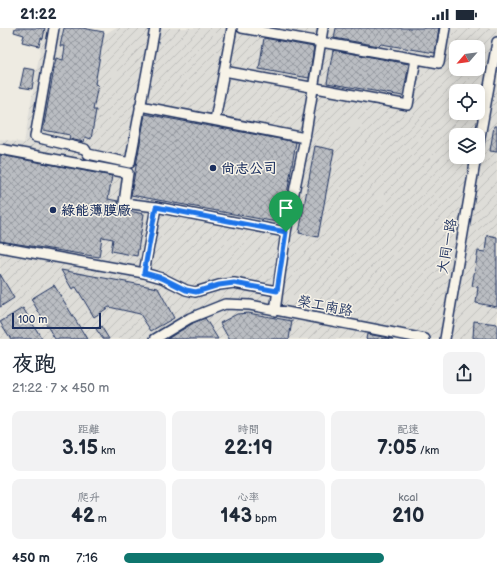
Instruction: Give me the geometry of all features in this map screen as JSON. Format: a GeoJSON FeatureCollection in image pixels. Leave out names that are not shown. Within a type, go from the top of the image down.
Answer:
{"type":"FeatureCollection","features":[{"type":"Feature","properties":{"kind":"street"},"geometry":{"type":"LineString","coordinates":[[54,28],[35,137],[85,149],[88,154],[130,163],[155,28]]}},
{"type":"Feature","properties":{"kind":"street"},"geometry":{"type":"LineString","coordinates":[[215,120],[232,28]]}},
{"type":"Feature","properties":{"kind":"street"},"geometry":{"type":"LineString","coordinates":[[242,28],[438,63],[445,28]]}},
{"type":"Feature","properties":{"kind":"street"},"geometry":{"type":"LineString","coordinates":[[274,311],[286,232],[305,138],[322,28]]}},
{"type":"Feature","properties":{"kind":"street"},"geometry":{"type":"LineString","coordinates":[[482,128],[497,42]]}},
{"type":"Feature","properties":{"kind":"street"},"geometry":{"type":"LineString","coordinates":[[224,71],[408,105],[416,59]]}},
{"type":"Feature","properties":{"kind":"street"},"geometry":{"type":"LineString","coordinates":[[140,106],[305,138]]}},
{"type":"Feature","properties":{"kind":"street"},"geometry":{"type":"LineString","coordinates":[[0,149],[128,172],[124,203],[156,207],[286,232]]}},
{"type":"Feature","properties":{"kind":"street","name":"大同一路"},"geometry":{"type":"LineString","coordinates":[[445,339],[475,164]]}},
{"type":"Feature","properties":{"kind":"street"},"geometry":{"type":"LineString","coordinates":[[144,273],[156,207]]}},
{"type":"Feature","properties":{"kind":"street"},"geometry":{"type":"LineString","coordinates":[[0,247],[144,273],[162,278],[186,290],[196,292],[219,285],[234,283],[277,291]]}},
{"type":"Feature","properties":{"kind":"street","name":"榮工南路"},"geometry":{"type":"LineString","coordinates":[[155,339],[190,318],[225,304],[250,306],[425,339]]}},
{"type":"Feature","properties":{"kind":"shaded area"},"geometry":{"type":"Polygon","coordinates":[[[44,28],[64,28],[63,59],[115,28],[497,28],[497,339],[0,339],[0,139],[24,143],[44,28]]]}},
{"type":"Feature","properties":{"kind":"building"},"geometry":{"type":"Polygon","coordinates":[[[15,28],[45,28],[43,39],[41,38],[39,46],[22,42],[24,35],[14,32],[15,28]]]}},
{"type":"Feature","properties":{"kind":"building"},"geometry":{"type":"Polygon","coordinates":[[[64,28],[82,28],[104,32],[95,84],[98,85],[93,110],[96,110],[91,139],[85,137],[84,142],[69,139],[70,135],[43,130],[56,58],[63,60],[65,46],[60,46],[64,28]]]}},
{"type":"Feature","properties":{"kind":"building"},"geometry":{"type":"Polygon","coordinates":[[[336,28],[439,28],[435,53],[381,44],[379,46],[334,38],[336,28]]]}},
{"type":"Feature","properties":{"kind":"building"},"geometry":{"type":"Polygon","coordinates":[[[264,38],[314,47],[309,78],[259,69],[264,38]]]}},
{"type":"Feature","properties":{"kind":"building"},"geometry":{"type":"Polygon","coordinates":[[[333,50],[409,64],[403,96],[327,83],[333,50]]]}},
{"type":"Feature","properties":{"kind":"building"},"geometry":{"type":"Polygon","coordinates":[[[24,68],[35,70],[32,89],[20,87],[24,68]]]}},
{"type":"Feature","properties":{"kind":"building","name":"尚志公司"},"geometry":{"type":"Polygon","coordinates":[[[145,114],[296,142],[282,223],[131,195],[145,114]]]}},
{"type":"Feature","properties":{"kind":"building"},"geometry":{"type":"Polygon","coordinates":[[[494,126],[497,126],[497,152],[490,151],[494,126]]]}},
{"type":"Feature","properties":{"kind":"building"},"geometry":{"type":"Polygon","coordinates":[[[315,146],[334,150],[318,237],[299,233],[315,146]]]}},
{"type":"Feature","properties":{"kind":"building","name":"綠能薄膜廠"},"geometry":{"type":"Polygon","coordinates":[[[0,155],[112,176],[108,199],[118,201],[119,209],[144,214],[137,256],[111,251],[113,239],[102,237],[99,257],[0,241],[0,155]]]}},
{"type":"Feature","properties":{"kind":"building"},"geometry":{"type":"Polygon","coordinates":[[[487,235],[497,237],[497,307],[476,303],[478,287],[472,286],[478,251],[485,252],[487,235]]]}},
{"type":"Feature","properties":{"kind":"building"},"geometry":{"type":"Polygon","coordinates":[[[61,270],[158,288],[174,318],[151,331],[140,314],[109,307],[94,317],[76,287],[72,289],[61,270]]]}},
{"type":"Feature","properties":{"kind":"building"},"geometry":{"type":"Polygon","coordinates":[[[0,274],[14,298],[0,307],[0,274]]]}},
{"type":"Feature","properties":{"kind":"building"},"geometry":{"type":"Polygon","coordinates":[[[54,285],[87,339],[55,339],[31,299],[54,285]]]}},
{"type":"Feature","properties":{"kind":"building"},"geometry":{"type":"Polygon","coordinates":[[[23,308],[42,339],[11,339],[0,322],[23,308]]]}},
{"type":"Feature","properties":{"kind":"building"},"geometry":{"type":"Polygon","coordinates":[[[248,313],[292,321],[289,339],[229,339],[220,323],[237,314],[248,313]]]}},
{"type":"Feature","properties":{"kind":"building"},"geometry":{"type":"Polygon","coordinates":[[[205,318],[218,339],[167,339],[193,323],[205,318]]]}},
{"type":"Feature","properties":{"kind":"building"},"geometry":{"type":"Polygon","coordinates":[[[474,321],[497,324],[497,339],[473,338],[474,321]]]}},
{"type":"Feature","properties":{"kind":"building"},"geometry":{"type":"Polygon","coordinates":[[[101,326],[109,339],[103,339],[96,329],[101,326]]]}},
{"type":"Feature","properties":{"kind":"building"},"geometry":{"type":"Polygon","coordinates":[[[367,334],[394,339],[366,339],[367,334]]]}},
{"type":"Feature","properties":{"kind":"place","name":"尚志公司"},"geometry":{"type":"Point","coordinates":[213,168]}},
{"type":"Feature","properties":{"kind":"place","name":"綠能薄膜廠"},"geometry":{"type":"Point","coordinates":[53,210]}},
{"type":"Feature","properties":{"kind":"route"},"geometry":{"type":"LineString","coordinates":[[156,207],[286,232],[277,291],[234,283],[219,285],[196,292],[186,290],[162,278],[144,273],[156,207]]}}]}
